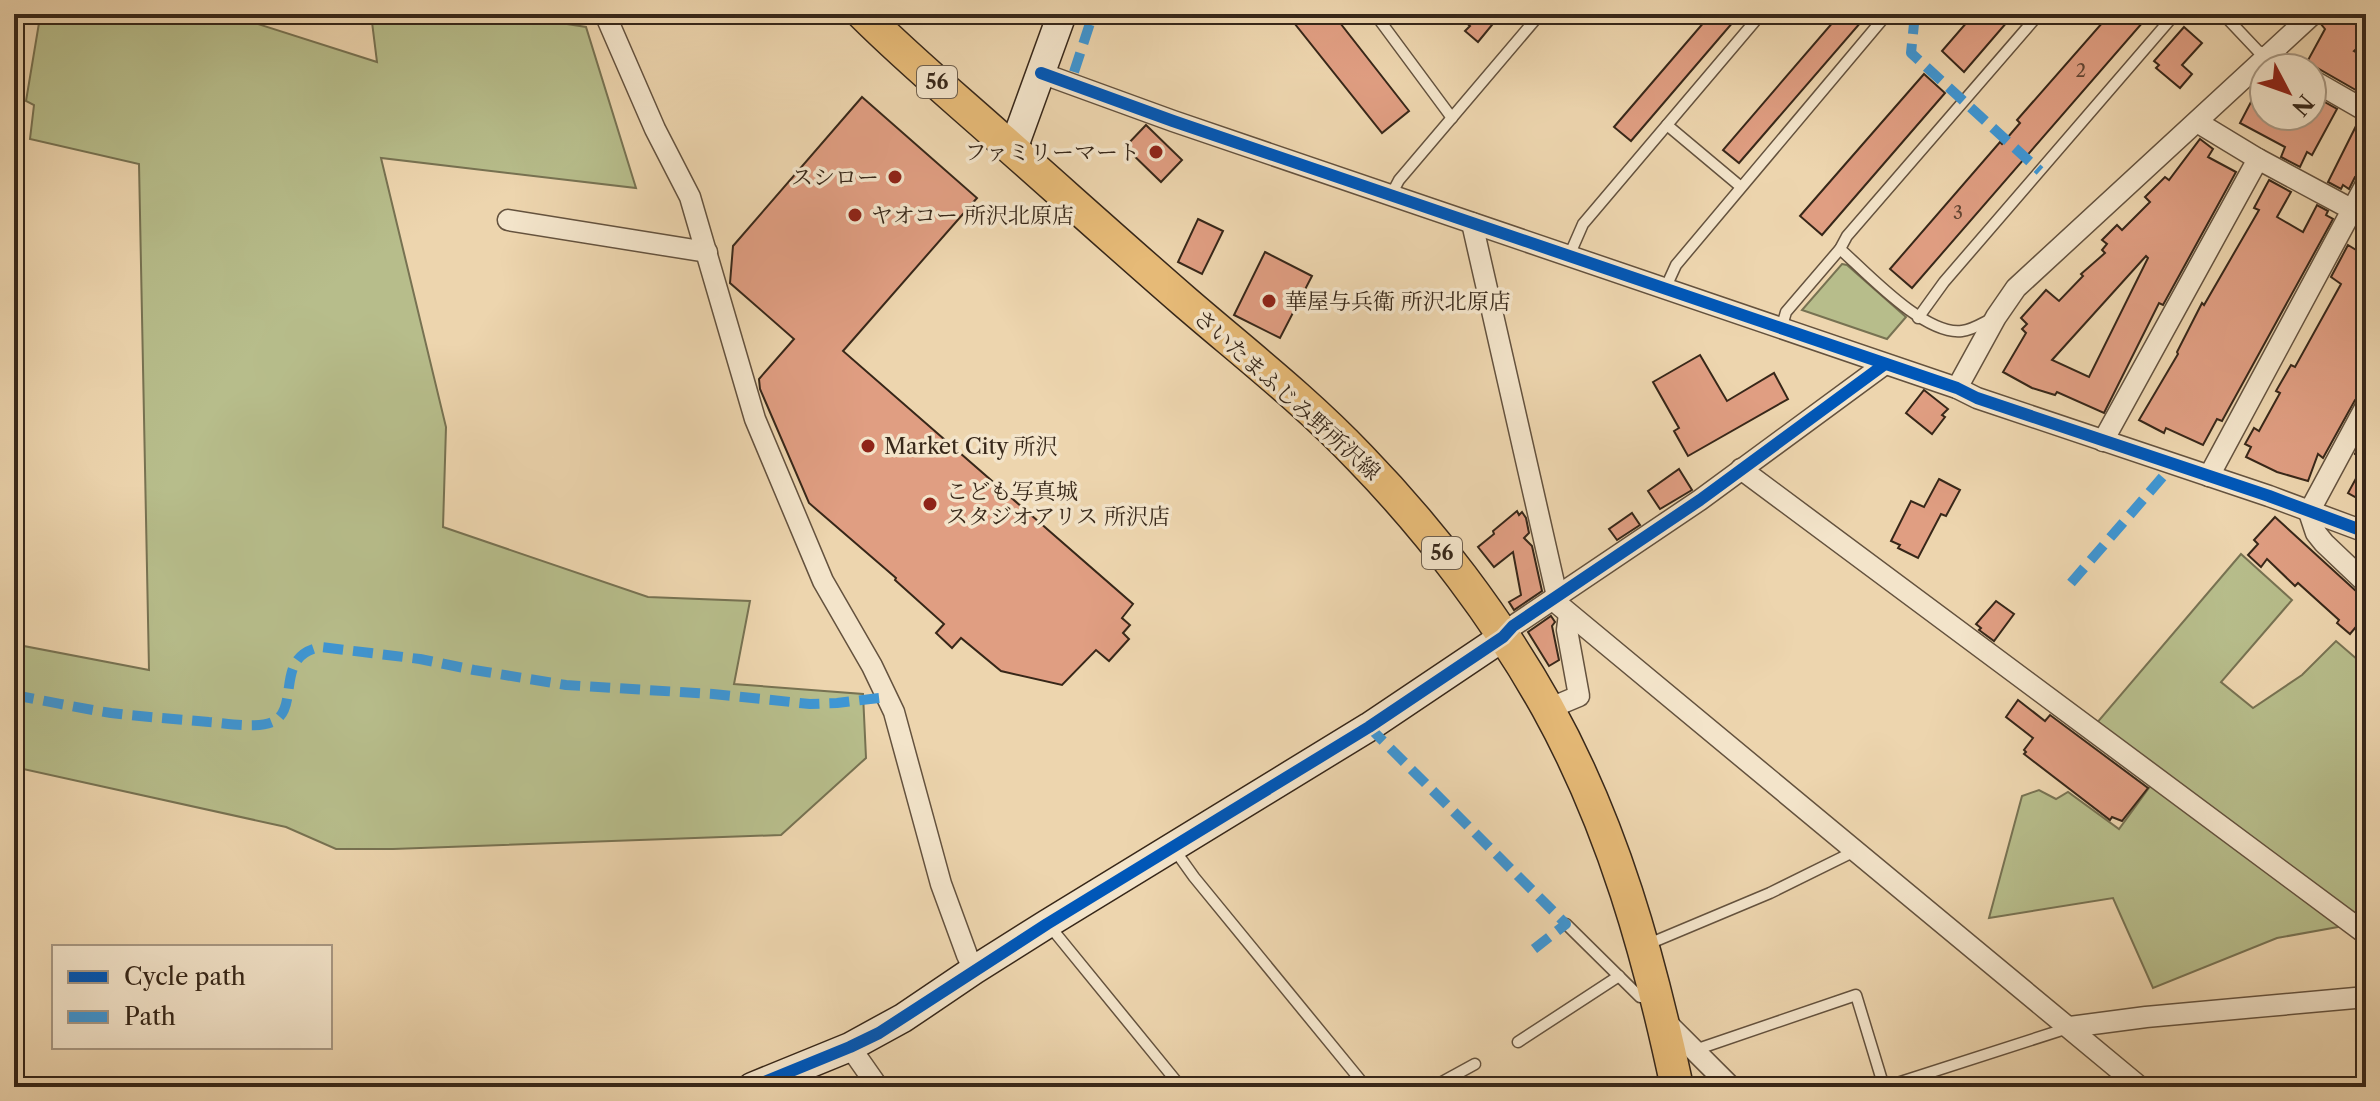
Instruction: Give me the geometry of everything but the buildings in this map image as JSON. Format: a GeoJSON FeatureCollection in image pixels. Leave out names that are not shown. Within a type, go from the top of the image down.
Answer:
{"type":"FeatureCollection","features":[{"type":"Feature","properties":{"kind":"main road","name":"さいたまふじみ野所沢線"},"geometry":{"type":"LineString","coordinates":[[863,14],[1331,429],[1429,536],[1503,637],[1548,709],[1591,798],[1614,852],[1644,946],[1677,1087]]}},
{"type":"Feature","properties":{"kind":"street"},"geometry":{"type":"LineString","coordinates":[[605,14],[655,129],[690,197],[755,419],[823,581],[872,666],[894,712],[941,884],[974,970]]}},
{"type":"Feature","properties":{"kind":"street"},"geometry":{"type":"LineString","coordinates":[[1013,149],[1062,14]]}},
{"type":"Feature","properties":{"kind":"street"},"geometry":{"type":"LineString","coordinates":[[2272,52],[2313,14]]}},
{"type":"Feature","properties":{"kind":"street"},"geometry":{"type":"LineString","coordinates":[[1041,73],[2366,532]]}},
{"type":"Feature","properties":{"kind":"street"},"geometry":{"type":"LineString","coordinates":[[1957,388],[1996,317],[2016,288],[2248,75]]}},
{"type":"Feature","properties":{"kind":"street"},"geometry":{"type":"LineString","coordinates":[[2328,89],[2366,111]]}},
{"type":"Feature","properties":{"kind":"street"},"geometry":{"type":"LineString","coordinates":[[2197,122],[2359,213]]}},
{"type":"Feature","properties":{"kind":"street"},"geometry":{"type":"LineString","coordinates":[[2103,441],[2258,159]]}},
{"type":"Feature","properties":{"kind":"street"},"geometry":{"type":"LineString","coordinates":[[2209,476],[2359,213],[2366,184]]}},
{"type":"Feature","properties":{"kind":"street"},"geometry":{"type":"LineString","coordinates":[[508,220],[707,252]]}},
{"type":"Feature","properties":{"kind":"street"},"geometry":{"type":"LineString","coordinates":[[1472,223],[1563,605],[1579,696],[1548,709]]}},
{"type":"Feature","properties":{"kind":"street"},"geometry":{"type":"LineString","coordinates":[[769,1084],[850,1047],[903,1018],[1047,924],[1369,727],[1503,637],[1513,626],[1563,605],[1651,534],[1885,364]]}},
{"type":"Feature","properties":{"kind":"street"},"geometry":{"type":"LineString","coordinates":[[2366,406],[2309,512],[2316,533],[2324,543],[2366,583]]}},
{"type":"Feature","properties":{"kind":"street"},"geometry":{"type":"LineString","coordinates":[[1741,469],[2366,934]]}},
{"type":"Feature","properties":{"kind":"street"},"geometry":{"type":"LineString","coordinates":[[1563,605],[2140,1087]]}},
{"type":"Feature","properties":{"kind":"street"},"geometry":{"type":"LineString","coordinates":[[2070,1027],[2366,997]]}},
{"type":"Feature","properties":{"kind":"street"},"geometry":{"type":"LineString","coordinates":[[1659,1008],[1731,1087]]}},
{"type":"Feature","properties":{"kind":"street"},"geometry":{"type":"LineString","coordinates":[[850,1047],[878,1087]]}},
{"type":"Feature","properties":{"kind":"lane"},"geometry":{"type":"LineString","coordinates":[[1375,14],[1452,118]]}},
{"type":"Feature","properties":{"kind":"lane"},"geometry":{"type":"LineString","coordinates":[[1391,195],[1399,180],[1540,14]]}},
{"type":"Feature","properties":{"kind":"lane"},"geometry":{"type":"LineString","coordinates":[[1569,256],[1583,224],[1761,14]]}},
{"type":"Feature","properties":{"kind":"lane"},"geometry":{"type":"LineString","coordinates":[[1665,289],[1676,265],[1887,14]]}},
{"type":"Feature","properties":{"kind":"lane"},"geometry":{"type":"LineString","coordinates":[[1781,329],[1786,312],[1840,249],[1847,236],[2039,14]]}},
{"type":"Feature","properties":{"kind":"lane"},"geometry":{"type":"LineString","coordinates":[[1918,318],[1944,282],[2175,14]]}},
{"type":"Feature","properties":{"kind":"lane"},"geometry":{"type":"LineString","coordinates":[[2223,14],[2261,52]]}},
{"type":"Feature","properties":{"kind":"lane"},"geometry":{"type":"LineString","coordinates":[[1667,125],[1741,187]]}},
{"type":"Feature","properties":{"kind":"lane"},"geometry":{"type":"LineString","coordinates":[[1840,249],[1918,318],[1958,332],[1996,317]]}},
{"type":"Feature","properties":{"kind":"lane"},"geometry":{"type":"LineString","coordinates":[[1172,846],[1366,1087]]}},
{"type":"Feature","properties":{"kind":"lane"},"geometry":{"type":"LineString","coordinates":[[1644,946],[1770,893],[1855,851]]}},
{"type":"Feature","properties":{"kind":"lane"},"geometry":{"type":"LineString","coordinates":[[1047,924],[1181,1087]]}},
{"type":"Feature","properties":{"kind":"lane"},"geometry":{"type":"LineString","coordinates":[[1566,924],[1640,997],[1659,1008]]}},
{"type":"Feature","properties":{"kind":"lane"},"geometry":{"type":"LineString","coordinates":[[1518,1042],[1619,976]]}},
{"type":"Feature","properties":{"kind":"lane"},"geometry":{"type":"LineString","coordinates":[[1695,1050],[1856,995],[1884,1087],[2070,1027]]}},
{"type":"Feature","properties":{"kind":"lane"},"geometry":{"type":"LineString","coordinates":[[1433,1087],[1475,1064]]}},
{"type":"Feature","properties":{"kind":"green space"},"geometry":{"type":"Polygon","coordinates":[[[39,14],[233,14],[377,62],[371,14],[504,14],[586,27],[636,188],[381,158],[446,427],[443,527],[648,597],[750,601],[734,684],[863,694],[866,758],[781,835],[393,849],[336,849],[286,827],[14,767],[14,623],[24,646],[149,670],[139,164],[30,139],[34,105],[26,101],[39,14]]]}},
{"type":"Feature","properties":{"kind":"green space"},"geometry":{"type":"Polygon","coordinates":[[[1842,264],[1847,265],[1906,317],[1887,339],[1802,310],[1842,264]]]}},
{"type":"Feature","properties":{"kind":"green space"},"geometry":{"type":"Polygon","coordinates":[[[2241,554],[2292,600],[2221,682],[2253,708],[2302,675],[2336,641],[2366,667],[2366,928],[2360,923],[2277,938],[2153,988],[2113,898],[1989,918],[2022,796],[2039,790],[2056,799],[2068,792],[2119,829],[2159,774],[2095,725],[2241,554]]]}},
{"type":"Feature","properties":{"kind":"marked path"},"geometry":{"type":"LineString","coordinates":[[1074,72],[1093,14]]}},
{"type":"Feature","properties":{"kind":"marked path"},"geometry":{"type":"LineString","coordinates":[[1915,14],[1911,53],[2040,171]]}},
{"type":"Feature","properties":{"kind":"marked path"},"geometry":{"type":"LineString","coordinates":[[2071,583],[2166,473],[2171,463]]}},
{"type":"Feature","properties":{"kind":"marked path"},"geometry":{"type":"LineString","coordinates":[[14,695],[111,713],[262,725],[276,720],[283,713],[298,660],[307,652],[321,647],[420,659],[566,685],[713,694],[810,704],[888,697]]}},
{"type":"Feature","properties":{"kind":"marked path"},"geometry":{"type":"LineString","coordinates":[[1369,727],[1566,924],[1534,949]]}},
{"type":"Feature","properties":{"kind":"cycle path"},"geometry":{"type":"LineString","coordinates":[[1041,73],[2366,532]]}},
{"type":"Feature","properties":{"kind":"cycle path"},"geometry":{"type":"LineString","coordinates":[[752,1087],[879,1033],[1047,924],[1369,727],[1700,500],[1885,364]]}},
{"type":"Feature","properties":{"kind":"place","name":"ファミリーマート"},"geometry":{"type":"Point","coordinates":[1156,152]}},
{"type":"Feature","properties":{"kind":"place","name":"スシロー"},"geometry":{"type":"Point","coordinates":[895,177]}},
{"type":"Feature","properties":{"kind":"place","name":"ヤオコー 所沢北原店"},"geometry":{"type":"Point","coordinates":[855,215]}},
{"type":"Feature","properties":{"kind":"place","name":"華屋与兵衛 所沢北原店"},"geometry":{"type":"Point","coordinates":[1269,301]}},
{"type":"Feature","properties":{"kind":"place","name":"Market City 所沢"},"geometry":{"type":"Point","coordinates":[868,446]}},
{"type":"Feature","properties":{"kind":"place","name":"こども写真城 スタジオアリス 所沢店"},"geometry":{"type":"Point","coordinates":[930,504]}}]}
